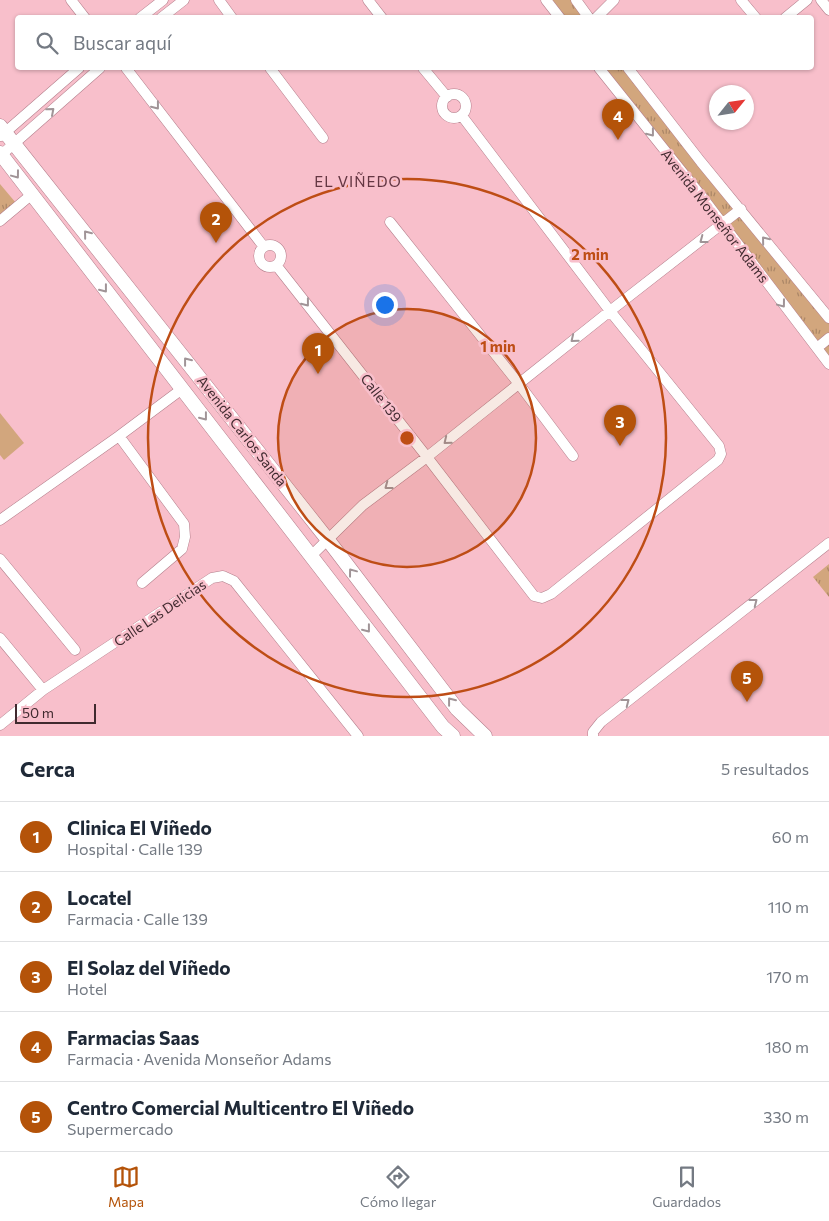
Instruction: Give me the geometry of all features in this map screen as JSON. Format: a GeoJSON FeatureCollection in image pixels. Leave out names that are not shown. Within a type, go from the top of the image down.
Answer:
{"type":"FeatureCollection","features":[{"type":"Feature","properties":{"kind":"street"},"geometry":{"type":"LineString","coordinates":[[72,0],[83,15]]}},
{"type":"Feature","properties":{"kind":"street"},"geometry":{"type":"LineString","coordinates":[[144,15],[163,0]]}},
{"type":"Feature","properties":{"kind":"street"},"geometry":{"type":"LineString","coordinates":[[165,15],[184,0]]}},
{"type":"Feature","properties":{"kind":"street"},"geometry":{"type":"LineString","coordinates":[[219,0],[230,15]]}},
{"type":"Feature","properties":{"kind":"street"},"geometry":{"type":"LineString","coordinates":[[368,0],[380,15]]}},
{"type":"Feature","properties":{"kind":"street"},"geometry":{"type":"LineString","coordinates":[[546,0],[558,15]]}},
{"type":"Feature","properties":{"kind":"street"},"geometry":{"type":"LineString","coordinates":[[576,0],[587,15]]}},
{"type":"Feature","properties":{"kind":"street"},"geometry":{"type":"LineString","coordinates":[[741,0],[754,15]]}},
{"type":"Feature","properties":{"kind":"street"},"geometry":{"type":"LineString","coordinates":[[790,15],[808,0]]}},
{"type":"Feature","properties":{"kind":"street"},"geometry":{"type":"LineString","coordinates":[[821,0],[829,10]]}},
{"type":"Feature","properties":{"kind":"street"},"geometry":{"type":"LineString","coordinates":[[598,15],[608,2]]}},
{"type":"Feature","properties":{"kind":"street"},"geometry":{"type":"LineString","coordinates":[[0,155],[5,134],[77,70]]}},
{"type":"Feature","properties":{"kind":"street"},"geometry":{"type":"LineString","coordinates":[[5,134],[97,70]]}},
{"type":"Feature","properties":{"kind":"street"},"geometry":{"type":"LineString","coordinates":[[128,70],[264,247]]}},
{"type":"Feature","properties":{"kind":"street"},"geometry":{"type":"LineString","coordinates":[[272,70],[323,138]]}},
{"type":"Feature","properties":{"kind":"street"},"geometry":{"type":"LineString","coordinates":[[425,70],[447,97]]}},
{"type":"Feature","properties":{"kind":"street","name":"Avenida Monseñor Adams"},"geometry":{"type":"LineString","coordinates":[[601,70],[703,198],[829,364]]}},
{"type":"Feature","properties":{"kind":"street","name":"Avenida Monseñor Adams"},"geometry":{"type":"LineString","coordinates":[[630,70],[701,162],[829,318]]}},
{"type":"Feature","properties":{"kind":"street"},"geometry":{"type":"LineString","coordinates":[[455,95],[464,101],[466,109],[462,116],[451,118],[445,114],[443,103],[447,97],[455,95]]}},
{"type":"Feature","properties":{"kind":"street"},"geometry":{"type":"LineString","coordinates":[[462,116],[610,311]]}},
{"type":"Feature","properties":{"kind":"street","name":"Avenida Carlos Sanda"},"geometry":{"type":"LineString","coordinates":[[5,134],[328,540],[457,709],[485,736]]}},
{"type":"Feature","properties":{"kind":"street","name":"Avenida Carlos Sanda"},"geometry":{"type":"LineString","coordinates":[[0,155],[443,728],[453,736]]}},
{"type":"Feature","properties":{"kind":"street"},"geometry":{"type":"LineString","coordinates":[[0,221],[31,195]]}},
{"type":"Feature","properties":{"kind":"street"},"geometry":{"type":"LineString","coordinates":[[311,556],[363,505],[427,457],[740,209]]}},
{"type":"Feature","properties":{"kind":"street"},"geometry":{"type":"LineString","coordinates":[[390,222],[519,384],[573,456]]}},
{"type":"Feature","properties":{"kind":"street"},"geometry":{"type":"LineString","coordinates":[[268,245],[275,246],[280,251],[281,259],[276,265],[268,267],[262,263],[259,256],[261,249],[264,247],[268,245]]}},
{"type":"Feature","properties":{"kind":"street","name":"Calle 139"},"geometry":{"type":"LineString","coordinates":[[276,265],[534,596],[542,598],[551,594],[718,460],[721,454],[719,446],[610,311]]}},
{"type":"Feature","properties":{"kind":"street"},"geometry":{"type":"LineString","coordinates":[[817,348],[829,338]]}},
{"type":"Feature","properties":{"kind":"street"},"geometry":{"type":"LineString","coordinates":[[0,520],[120,436],[182,389]]}},
{"type":"Feature","properties":{"kind":"street"},"geometry":{"type":"LineString","coordinates":[[120,436],[184,524],[185,537],[182,549],[142,583]]}},
{"type":"Feature","properties":{"kind":"street"},"geometry":{"type":"LineString","coordinates":[[591,735],[601,722],[829,543]]}},
{"type":"Feature","properties":{"kind":"street"},"geometry":{"type":"LineString","coordinates":[[0,559],[76,650]]}},
{"type":"Feature","properties":{"kind":"street","name":"Calle Las Delicias"},"geometry":{"type":"LineString","coordinates":[[0,725],[43,690],[212,578],[223,576],[234,581],[358,736]]}},
{"type":"Feature","properties":{"kind":"street"},"geometry":{"type":"LineString","coordinates":[[0,638],[43,690]]}},
{"type":"Feature","properties":{"kind":"green space"},"geometry":{"type":"Polygon","coordinates":[[[546,0],[576,0],[587,15],[558,15],[546,0]]]}},
{"type":"Feature","properties":{"kind":"green space"},"geometry":{"type":"Polygon","coordinates":[[[601,70],[630,70],[829,319],[829,363],[601,70]]]}},
{"type":"Feature","properties":{"kind":"green space"},"geometry":{"type":"Polygon","coordinates":[[[0,184],[16,203],[0,215],[0,184]]]}},
{"type":"Feature","properties":{"kind":"green space"},"geometry":{"type":"Polygon","coordinates":[[[0,413],[24,443],[4,460],[0,455],[0,413]]]}},
{"type":"Feature","properties":{"kind":"green space"},"geometry":{"type":"Polygon","coordinates":[[[829,564],[829,597],[813,577],[829,564]]]}},
{"type":"Feature","properties":{"kind":"place","name":"Farmacias Saas"},"geometry":{"type":"Point","coordinates":[618,140]}},
{"type":"Feature","properties":{"kind":"place","name":"Locatel"},"geometry":{"type":"Point","coordinates":[216,243]}},
{"type":"Feature","properties":{"kind":"place","name":"Clinica El Viñedo"},"geometry":{"type":"Point","coordinates":[318,374]}},
{"type":"Feature","properties":{"kind":"place","name":"El Solaz del Viñedo"},"geometry":{"type":"Point","coordinates":[620,446]}},
{"type":"Feature","properties":{"kind":"place","name":"Centro Comercial Multicentro El Viñedo"},"geometry":{"type":"Point","coordinates":[747,702]}},
{"type":"Feature","properties":{"kind":"district","name":"EL VIÑEDO"},"geometry":{"type":"Point","coordinates":[358,182]}}]}
